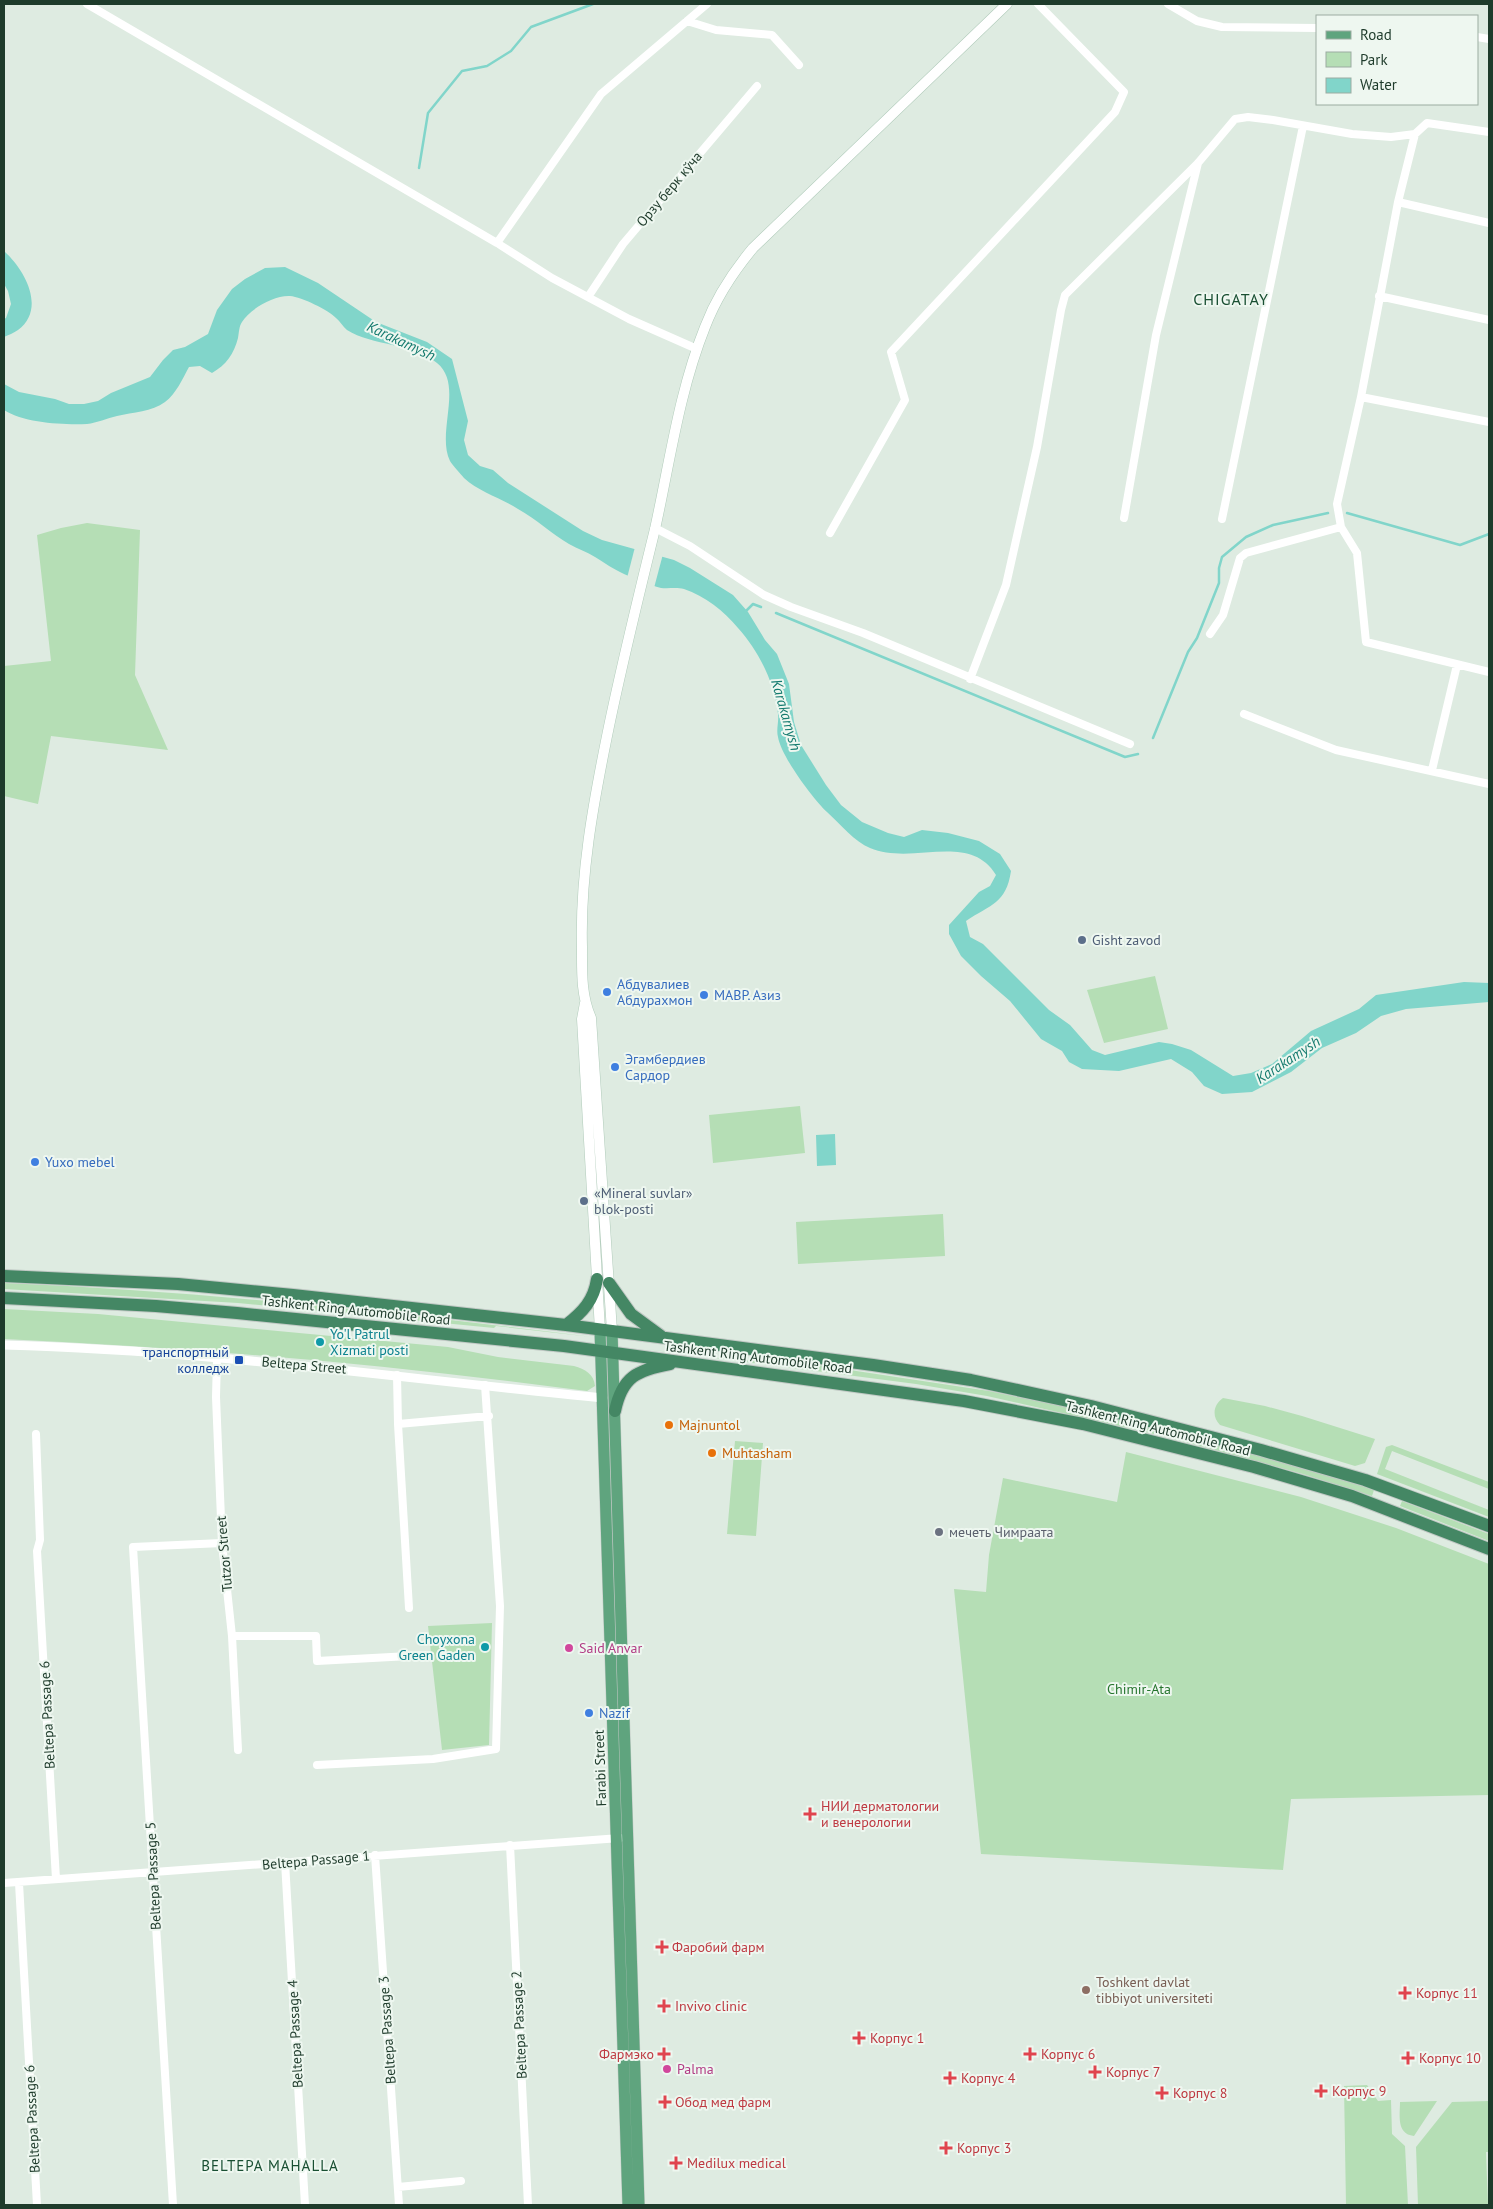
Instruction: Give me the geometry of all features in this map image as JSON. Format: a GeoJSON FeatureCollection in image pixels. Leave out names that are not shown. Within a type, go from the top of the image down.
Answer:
{"type":"FeatureCollection","features":[{"type":"Feature","properties":{"kind":"highway","name":"Tashkent Ring Automobile Road"},"geometry":{"type":"LineString","coordinates":[[4,1276],[224,1288],[566,1325],[874,1365],[1011,1388],[1090,1406],[1261,1450],[1391,1489],[1489,1526]]}},
{"type":"Feature","properties":{"kind":"highway"},"geometry":{"type":"LineString","coordinates":[[566,1325],[589,1303],[603,1281],[631,1314],[665,1339]]}},
{"type":"Feature","properties":{"kind":"highway","name":"Tashkent Ring Automobile Road"},"geometry":{"type":"LineString","coordinates":[[4,1298],[237,1313],[564,1346],[898,1390],[1043,1415],[1254,1467],[1384,1507],[1489,1549]]}},
{"type":"Feature","properties":{"kind":"highway"},"geometry":{"type":"LineString","coordinates":[[615,1411],[623,1386],[632,1377],[650,1369],[679,1362]]}},
{"type":"Feature","properties":{"kind":"highway"},"geometry":{"type":"LineString","coordinates":[[1384,1507],[1391,1489]]}},
{"type":"Feature","properties":{"kind":"main road"},"geometry":{"type":"LineString","coordinates":[[606,1330],[591,1018],[585,1003],[581,932],[586,862],[597,785],[676,427],[697,349],[721,292],[753,248],[1007,4]]}},
{"type":"Feature","properties":{"kind":"main road","name":"Farabi Street"},"geometry":{"type":"LineString","coordinates":[[606,1330],[615,1411],[628,2205]]}},
{"type":"Feature","properties":{"kind":"main road","name":"Farabi Street"},"geometry":{"type":"LineString","coordinates":[[607,1352],[603,1398],[639,2205]]}},
{"type":"Feature","properties":{"kind":"street"},"geometry":{"type":"LineString","coordinates":[[87,4],[498,243],[552,278],[629,319],[697,349]]}},
{"type":"Feature","properties":{"kind":"street"},"geometry":{"type":"LineString","coordinates":[[498,243],[601,94],[707,4]]}},
{"type":"Feature","properties":{"kind":"street"},"geometry":{"type":"LineString","coordinates":[[830,533],[905,400],[891,352],[1115,112],[1124,92],[1038,4]]}},
{"type":"Feature","properties":{"kind":"street"},"geometry":{"type":"LineString","coordinates":[[1168,4],[1197,21],[1222,27],[1316,28]]}},
{"type":"Feature","properties":{"kind":"street"},"geometry":{"type":"LineString","coordinates":[[687,21],[716,30],[772,35],[799,65]]}},
{"type":"Feature","properties":{"kind":"street","name":"Орзу берк кўча"},"geometry":{"type":"LineString","coordinates":[[588,297],[623,244],[757,86]]}},
{"type":"Feature","properties":{"kind":"street"},"geometry":{"type":"LineString","coordinates":[[970,679],[1006,585],[1037,447],[1060,310],[1065,295],[1198,163],[1235,119],[1248,117],[1352,134],[1391,137],[1415,134]]}},
{"type":"Feature","properties":{"kind":"street"},"geometry":{"type":"LineString","coordinates":[[1489,132],[1427,123],[1415,134],[1398,202],[1361,397],[1337,504],[1341,527],[1357,553],[1366,642],[1489,672]]}},
{"type":"Feature","properties":{"kind":"street"},"geometry":{"type":"LineString","coordinates":[[1222,518],[1303,126]]}},
{"type":"Feature","properties":{"kind":"street"},"geometry":{"type":"LineString","coordinates":[[1124,518],[1156,335],[1198,163]]}},
{"type":"Feature","properties":{"kind":"street"},"geometry":{"type":"LineString","coordinates":[[1398,202],[1489,223]]}},
{"type":"Feature","properties":{"kind":"street"},"geometry":{"type":"LineString","coordinates":[[1379,296],[1489,320]]}},
{"type":"Feature","properties":{"kind":"street"},"geometry":{"type":"LineString","coordinates":[[1361,397],[1489,422]]}},
{"type":"Feature","properties":{"kind":"street"},"geometry":{"type":"LineString","coordinates":[[1210,634],[1222,615],[1240,558],[1246,553],[1341,527]]}},
{"type":"Feature","properties":{"kind":"street"},"geometry":{"type":"LineString","coordinates":[[655,528],[690,546],[764,595],[862,633],[1130,744]]}},
{"type":"Feature","properties":{"kind":"street"},"geometry":{"type":"LineString","coordinates":[[1432,770],[1456,665]]}},
{"type":"Feature","properties":{"kind":"street"},"geometry":{"type":"LineString","coordinates":[[1244,714],[1336,750],[1489,784]]}},
{"type":"Feature","properties":{"kind":"street","name":"Beltepa Street"},"geometry":{"type":"LineString","coordinates":[[4,1345],[54,1346],[217,1358],[397,1375],[603,1398]]}},
{"type":"Feature","properties":{"kind":"street","name":"Tutzor Street"},"geometry":{"type":"LineString","coordinates":[[217,1358],[216,1396],[222,1542],[232,1636],[238,1750]]}},
{"type":"Feature","properties":{"kind":"street"},"geometry":{"type":"LineString","coordinates":[[397,1375],[398,1424],[409,1608]]}},
{"type":"Feature","properties":{"kind":"street"},"geometry":{"type":"LineString","coordinates":[[317,1765],[433,1759],[496,1749],[500,1606],[489,1416],[485,1385]]}},
{"type":"Feature","properties":{"kind":"street"},"geometry":{"type":"LineString","coordinates":[[398,1424],[489,1416]]}},
{"type":"Feature","properties":{"kind":"street","name":"Beltepa Passage 6"},"geometry":{"type":"LineString","coordinates":[[36,1434],[40,1540],[37,1551],[56,1879]]}},
{"type":"Feature","properties":{"kind":"street","name":"Beltepa Passage 5"},"geometry":{"type":"LineString","coordinates":[[173,2205],[133,1546],[222,1542]]}},
{"type":"Feature","properties":{"kind":"street"},"geometry":{"type":"LineString","coordinates":[[232,1636],[316,1636],[317,1661],[428,1655]]}},
{"type":"Feature","properties":{"kind":"street","name":"Beltepa Passage 1"},"geometry":{"type":"LineString","coordinates":[[4,1883],[622,1838]]}},
{"type":"Feature","properties":{"kind":"street","name":"Beltepa Passage 2"},"geometry":{"type":"LineString","coordinates":[[510,1845],[528,2205]]}},
{"type":"Feature","properties":{"kind":"street","name":"Beltepa Passage 3"},"geometry":{"type":"LineString","coordinates":[[375,1855],[399,2205]]}},
{"type":"Feature","properties":{"kind":"street","name":"Beltepa Passage 4"},"geometry":{"type":"LineString","coordinates":[[285,1862],[305,2205]]}},
{"type":"Feature","properties":{"kind":"street","name":"Beltepa Passage 6"},"geometry":{"type":"LineString","coordinates":[[19,1882],[37,2205]]}},
{"type":"Feature","properties":{"kind":"street"},"geometry":{"type":"LineString","coordinates":[[398,2187],[461,2181]]}},
{"type":"Feature","properties":{"kind":"green space"},"geometry":{"type":"Polygon","coordinates":[[[87,523],[140,530],[135,675],[168,750],[51,736],[38,804],[4,796],[4,666],[51,661],[37,535],[87,523]]]}},
{"type":"Feature","properties":{"kind":"green space"},"geometry":{"type":"Polygon","coordinates":[[[1155,976],[1168,1029],[1104,1043],[1087,990],[1155,976]]]}},
{"type":"Feature","properties":{"kind":"green space"},"geometry":{"type":"Polygon","coordinates":[[[800,1106],[805,1153],[713,1163],[709,1115],[800,1106]]]}},
{"type":"Feature","properties":{"kind":"green space"},"geometry":{"type":"Polygon","coordinates":[[[943,1214],[945,1256],[798,1264],[796,1222],[943,1214]]]}},
{"type":"Feature","properties":{"kind":"green space"},"geometry":{"type":"Polygon","coordinates":[[[4,1283],[225,1297],[446,1320],[592,1337],[496,1326],[494,1328],[238,1303],[4,1289],[4,1283]]]}},
{"type":"Feature","properties":{"kind":"green space"},"geometry":{"type":"Polygon","coordinates":[[[4,1309],[98,1314],[448,1347],[498,1357],[574,1366],[588,1373],[593,1378],[595,1386],[587,1391],[369,1365],[150,1347],[4,1339],[4,1309]]]}},
{"type":"Feature","properties":{"kind":"green space"},"geometry":{"type":"Polygon","coordinates":[[[646,1349],[720,1358],[810,1364],[989,1391],[1165,1430],[1339,1478],[1374,1490],[1372,1496],[1303,1474],[1163,1436],[987,1396],[916,1384],[646,1349]]]}},
{"type":"Feature","properties":{"kind":"green space"},"geometry":{"type":"Polygon","coordinates":[[[1223,1398],[1265,1406],[1375,1439],[1365,1463],[1355,1466],[1220,1425],[1215,1418],[1215,1410],[1217,1403],[1223,1398]]]}},
{"type":"Feature","properties":{"kind":"green space"},"geometry":{"type":"Polygon","coordinates":[[[735,1441],[763,1443],[756,1536],[727,1534],[735,1441]]]}},
{"type":"Feature","properties":{"kind":"green space"},"geometry":{"type":"Polygon","coordinates":[[[1392,1445],[1489,1482],[1489,1489],[1392,1451],[1385,1469],[1489,1510],[1489,1517],[1377,1474],[1386,1447],[1392,1445]]]}},
{"type":"Feature","properties":{"kind":"green space","name":"Chimir-Ata"},"geometry":{"type":"Polygon","coordinates":[[[1126,1452],[1301,1497],[1396,1528],[1489,1564],[1489,1795],[1291,1799],[1283,1870],[981,1854],[954,1589],[986,1592],[989,1555],[1003,1478],[1117,1502],[1126,1452]]]}},
{"type":"Feature","properties":{"kind":"green space"},"geometry":{"type":"Polygon","coordinates":[[[1402,1501],[1489,1534],[1489,1541],[1400,1506],[1402,1501]]]}},
{"type":"Feature","properties":{"kind":"green space","name":"Choyxona Green Gaden"},"geometry":{"type":"Polygon","coordinates":[[[492,1623],[489,1745],[442,1750],[428,1626],[492,1623]]]}},
{"type":"Feature","properties":{"kind":"green space"},"geometry":{"type":"Polygon","coordinates":[[[1367,2085],[1378,2101],[1391,2100],[1392,2134],[1405,2146],[1408,2205],[1346,2205],[1344,2086],[1367,2085]]]}},
{"type":"Feature","properties":{"kind":"green space"},"geometry":{"type":"Polygon","coordinates":[[[1437,2101],[1414,2136],[1404,2132],[1400,2123],[1400,2102],[1437,2101]]]}},
{"type":"Feature","properties":{"kind":"green space"},"geometry":{"type":"Polygon","coordinates":[[[1489,2101],[1489,2152],[1486,2152],[1488,2205],[1418,2205],[1416,2147],[1452,2102],[1489,2101]]]}},
{"type":"Feature","properties":{"kind":"water"},"geometry":{"type":"Polygon","coordinates":[[[4,251],[25,278],[32,300],[31,311],[27,321],[18,330],[4,337],[4,319],[11,304],[4,284],[4,251]]]}},
{"type":"Feature","properties":{"kind":"water","name":"Karakamysh"},"geometry":{"type":"Polygon","coordinates":[[[285,267],[318,283],[376,322],[427,342],[452,359],[468,421],[464,440],[468,455],[480,466],[493,470],[508,483],[583,531],[602,540],[674,560],[733,595],[748,612],[765,640],[777,654],[789,684],[794,722],[801,745],[841,805],[862,822],[888,833],[904,837],[922,830],[948,833],[979,841],[1000,854],[1011,871],[1009,882],[996,902],[966,921],[970,937],[983,944],[1049,1010],[1070,1025],[1092,1050],[1105,1055],[1159,1042],[1172,1044],[1191,1050],[1233,1076],[1251,1073],[1272,1064],[1311,1031],[1359,1009],[1376,995],[1464,982],[1489,983],[1489,1002],[1406,1009],[1381,1016],[1356,1033],[1322,1048],[1291,1072],[1252,1092],[1222,1094],[1204,1086],[1192,1072],[1171,1059],[1119,1071],[1082,1069],[1069,1062],[1062,1051],[1041,1039],[1010,1001],[961,956],[949,934],[949,925],[979,892],[990,886],[996,875],[985,862],[971,855],[956,852],[887,853],[870,848],[853,837],[814,797],[798,777],[785,755],[777,732],[778,714],[776,703],[765,668],[746,637],[727,616],[707,600],[692,592],[681,588],[656,587],[620,572],[569,544],[511,505],[470,483],[450,461],[446,437],[448,384],[445,372],[437,363],[427,356],[405,348],[357,335],[347,330],[332,315],[308,301],[284,296],[270,300],[256,308],[241,324],[234,349],[225,363],[212,373],[200,366],[189,367],[173,395],[154,408],[91,423],[77,424],[22,418],[4,410],[4,384],[19,392],[55,399],[69,404],[84,404],[98,401],[111,393],[150,377],[173,350],[185,347],[208,334],[217,310],[232,289],[265,268],[285,267]]]}},
{"type":"Feature","properties":{"kind":"water"},"geometry":{"type":"Polygon","coordinates":[[[835,1134],[836,1165],[817,1166],[816,1135],[835,1134]]]}},
{"type":"Feature","properties":{"kind":"pier"},"geometry":{"type":"Polygon","coordinates":[[[635,547],[663,554],[654,588],[627,578],[635,547]]]}},
{"type":"Feature","properties":{"kind":"waterway"},"geometry":{"type":"LineString","coordinates":[[419,168],[428,113],[462,71],[487,66],[511,51],[531,27],[593,4]]}},
{"type":"Feature","properties":{"kind":"waterway"},"geometry":{"type":"LineString","coordinates":[[1153,738],[1219,583],[1219,568],[1222,557],[1246,537],[1273,525],[1328,513]]}},
{"type":"Feature","properties":{"kind":"waterway"},"geometry":{"type":"LineString","coordinates":[[1347,513],[1460,545],[1489,534]]}},
{"type":"Feature","properties":{"kind":"waterway"},"geometry":{"type":"LineString","coordinates":[[745,612],[753,604],[761,607]]}},
{"type":"Feature","properties":{"kind":"waterway"},"geometry":{"type":"LineString","coordinates":[[776,613],[1125,757],[1138,754]]}},
{"type":"Feature","properties":{"kind":"place","name":"Gisht zavod"},"geometry":{"type":"Point","coordinates":[1082,940]}},
{"type":"Feature","properties":{"kind":"place","name":"Абдувалиев Абдурахмон"},"geometry":{"type":"Point","coordinates":[607,992]}},
{"type":"Feature","properties":{"kind":"place","name":"МАВР. Азиз"},"geometry":{"type":"Point","coordinates":[704,995]}},
{"type":"Feature","properties":{"kind":"place","name":"Эгамбердиев Сардор"},"geometry":{"type":"Point","coordinates":[615,1067]}},
{"type":"Feature","properties":{"kind":"place","name":"Yuxo mebel"},"geometry":{"type":"Point","coordinates":[35,1162]}},
{"type":"Feature","properties":{"kind":"place","name":"«Mineral suvlar» blok-posti"},"geometry":{"type":"Point","coordinates":[584,1201]}},
{"type":"Feature","properties":{"kind":"place","name":"Yo'l Patrul Xizmati posti"},"geometry":{"type":"Point","coordinates":[320,1342]}},
{"type":"Feature","properties":{"kind":"place","name":"транспортный колледж"},"geometry":{"type":"Point","coordinates":[239,1360]}},
{"type":"Feature","properties":{"kind":"place","name":"Majnuntol"},"geometry":{"type":"Point","coordinates":[669,1425]}},
{"type":"Feature","properties":{"kind":"place","name":"Muhtasham"},"geometry":{"type":"Point","coordinates":[712,1453]}},
{"type":"Feature","properties":{"kind":"place","name":"мечеть Чимраата"},"geometry":{"type":"Point","coordinates":[939,1532]}},
{"type":"Feature","properties":{"kind":"place","name":"Choyxona Green Gaden"},"geometry":{"type":"Point","coordinates":[485,1647]}},
{"type":"Feature","properties":{"kind":"place","name":"Said Anvar"},"geometry":{"type":"Point","coordinates":[569,1648]}},
{"type":"Feature","properties":{"kind":"place","name":"Nazif"},"geometry":{"type":"Point","coordinates":[589,1713]}},
{"type":"Feature","properties":{"kind":"place","name":"НИИ дерматологии и венерологии"},"geometry":{"type":"Point","coordinates":[810,1814]}},
{"type":"Feature","properties":{"kind":"place","name":"Фаробий фарм"},"geometry":{"type":"Point","coordinates":[662,1947]}},
{"type":"Feature","properties":{"kind":"place","name":"Toshkent davlat tibbiyot universiteti"},"geometry":{"type":"Point","coordinates":[1086,1990]}},
{"type":"Feature","properties":{"kind":"place","name":"Корпус 11"},"geometry":{"type":"Point","coordinates":[1405,1993]}},
{"type":"Feature","properties":{"kind":"place","name":"Invivo clinic"},"geometry":{"type":"Point","coordinates":[664,2006]}},
{"type":"Feature","properties":{"kind":"place","name":"Корпус 1"},"geometry":{"type":"Point","coordinates":[859,2038]}},
{"type":"Feature","properties":{"kind":"place","name":"Фармэко"},"geometry":{"type":"Point","coordinates":[664,2054]}},
{"type":"Feature","properties":{"kind":"place","name":"Корпус 6"},"geometry":{"type":"Point","coordinates":[1030,2054]}},
{"type":"Feature","properties":{"kind":"place","name":"Корпус 10"},"geometry":{"type":"Point","coordinates":[1408,2058]}},
{"type":"Feature","properties":{"kind":"place","name":"Palma"},"geometry":{"type":"Point","coordinates":[667,2069]}},
{"type":"Feature","properties":{"kind":"place","name":"Корпус 7"},"geometry":{"type":"Point","coordinates":[1095,2072]}},
{"type":"Feature","properties":{"kind":"place","name":"Корпус 4"},"geometry":{"type":"Point","coordinates":[950,2078]}},
{"type":"Feature","properties":{"kind":"place","name":"Корпус 9"},"geometry":{"type":"Point","coordinates":[1321,2091]}},
{"type":"Feature","properties":{"kind":"place","name":"Корпус 8"},"geometry":{"type":"Point","coordinates":[1162,2093]}},
{"type":"Feature","properties":{"kind":"place","name":"Обод мед фарм"},"geometry":{"type":"Point","coordinates":[665,2102]}},
{"type":"Feature","properties":{"kind":"place","name":"Корпус 3"},"geometry":{"type":"Point","coordinates":[946,2148]}},
{"type":"Feature","properties":{"kind":"place","name":"Medilux medical"},"geometry":{"type":"Point","coordinates":[676,2163]}},
{"type":"Feature","properties":{"kind":"district","name":"CHIGATAY"},"geometry":{"type":"Point","coordinates":[1231,299]}},
{"type":"Feature","properties":{"kind":"district","name":"BELTEPA MAHALLA"},"geometry":{"type":"Point","coordinates":[270,2166]}}]}
